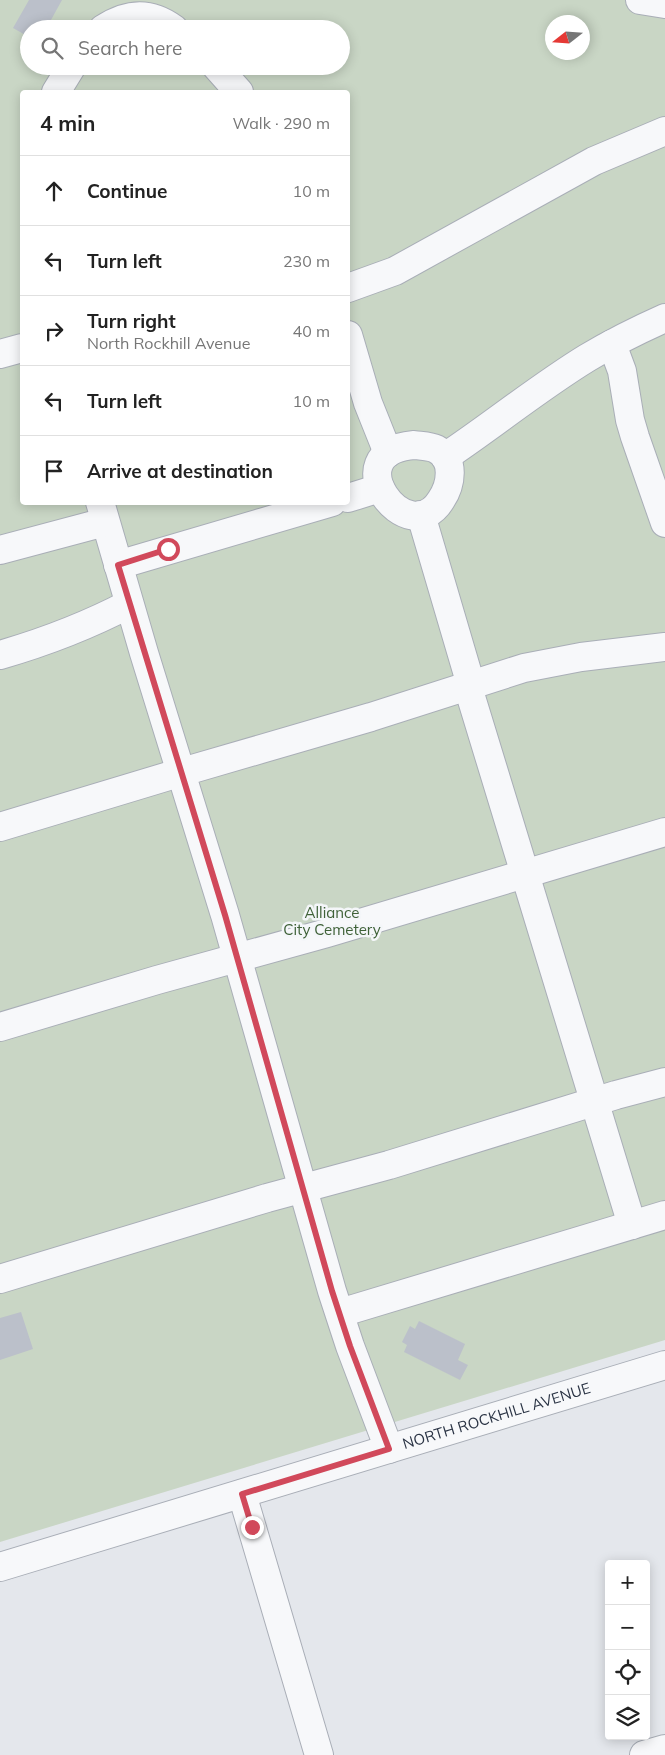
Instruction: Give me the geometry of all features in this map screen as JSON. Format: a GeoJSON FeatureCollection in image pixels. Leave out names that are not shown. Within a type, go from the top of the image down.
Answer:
{"type":"FeatureCollection","features":[{"type":"Feature","properties":{"kind":"street"},"geometry":{"type":"LineString","coordinates":[[640,0],[665,4]]}},
{"type":"Feature","properties":{"kind":"street"},"geometry":{"type":"LineString","coordinates":[[116,20],[134,8],[140,16],[159,20]]}},
{"type":"Feature","properties":{"kind":"street"},"geometry":{"type":"LineString","coordinates":[[57,90],[66,75]]}},
{"type":"Feature","properties":{"kind":"street"},"geometry":{"type":"LineString","coordinates":[[224,75],[237,90]]}},
{"type":"Feature","properties":{"kind":"street"},"geometry":{"type":"LineString","coordinates":[[350,287],[396,271],[594,161],[665,131]]}},
{"type":"Feature","properties":{"kind":"street"},"geometry":{"type":"LineString","coordinates":[[445,457],[561,375],[612,344],[665,318]]}},
{"type":"Feature","properties":{"kind":"street"},"geometry":{"type":"LineString","coordinates":[[350,342],[368,403],[388,453]]}},
{"type":"Feature","properties":{"kind":"street"},"geometry":{"type":"LineString","coordinates":[[612,344],[622,371],[630,420],[635,437],[658,481],[665,523]]}},
{"type":"Feature","properties":{"kind":"street"},"geometry":{"type":"LineString","coordinates":[[0,354],[20,349]]}},
{"type":"Feature","properties":{"kind":"street"},"geometry":{"type":"LineString","coordinates":[[414,445],[436,449],[445,457],[449,463],[450,474],[447,488],[436,507],[421,515],[410,515],[399,512],[392,506],[380,488],[377,477],[377,468],[381,460],[388,453],[395,449],[414,445]]}},
{"type":"Feature","properties":{"kind":"street"},"geometry":{"type":"LineString","coordinates":[[350,497],[380,488]]}},
{"type":"Feature","properties":{"kind":"street"},"geometry":{"type":"LineString","coordinates":[[118,565],[322,505]]}},
{"type":"Feature","properties":{"kind":"street"},"geometry":{"type":"LineString","coordinates":[[0,550],[102,512],[238,958],[350,1346],[389,1449]]}},
{"type":"Feature","properties":{"kind":"street"},"geometry":{"type":"LineString","coordinates":[[421,515],[525,873],[632,1225]]}},
{"type":"Feature","properties":{"kind":"street"},"geometry":{"type":"LineString","coordinates":[[0,655],[59,636],[100,619],[129,604]]}},
{"type":"Feature","properties":{"kind":"street"},"geometry":{"type":"LineString","coordinates":[[0,827],[182,772],[338,728],[517,670],[547,663],[617,652],[665,647]]}},
{"type":"Feature","properties":{"kind":"street"},"geometry":{"type":"LineString","coordinates":[[0,1028],[157,980],[238,958],[665,832]]}},
{"type":"Feature","properties":{"kind":"street"},"geometry":{"type":"LineString","coordinates":[[0,1279],[665,1082]]}},
{"type":"Feature","properties":{"kind":"street"},"geometry":{"type":"LineString","coordinates":[[340,1313],[665,1215]]}},
{"type":"Feature","properties":{"kind":"street","name":"NORTH ROCKHILL AVENUE"},"geometry":{"type":"LineString","coordinates":[[0,1568],[665,1364]]}},
{"type":"Feature","properties":{"kind":"street"},"geometry":{"type":"LineString","coordinates":[[242,1494],[319,1755]]}},
{"type":"Feature","properties":{"kind":"street"},"geometry":{"type":"LineString","coordinates":[[644,1755],[665,1748]]}},
{"type":"Feature","properties":{"kind":"green space","name":"Alliance City Cemetery"},"geometry":{"type":"Polygon","coordinates":[[[0,0],[665,0],[665,1340],[0,1542],[0,0]]]}},
{"type":"Feature","properties":{"kind":"building"},"geometry":{"type":"Polygon","coordinates":[[[29,0],[62,0],[51,20],[20,20],[20,32],[13,28],[29,0]]]}},
{"type":"Feature","properties":{"kind":"building"},"geometry":{"type":"Polygon","coordinates":[[[21,1312],[33,1349],[0,1360],[0,1318],[21,1312]]]}},
{"type":"Feature","properties":{"kind":"building"},"geometry":{"type":"Polygon","coordinates":[[[419,1321],[465,1344],[458,1360],[468,1365],[460,1380],[404,1352],[407,1345],[402,1342],[410,1326],[415,1329],[419,1321]]]}},
{"type":"Feature","properties":{"kind":"route"},"geometry":{"type":"LineString","coordinates":[[168,549],[118,565],[154,688],[225,915],[332,1291],[350,1346],[389,1449],[242,1494],[252,1527]]}}]}
